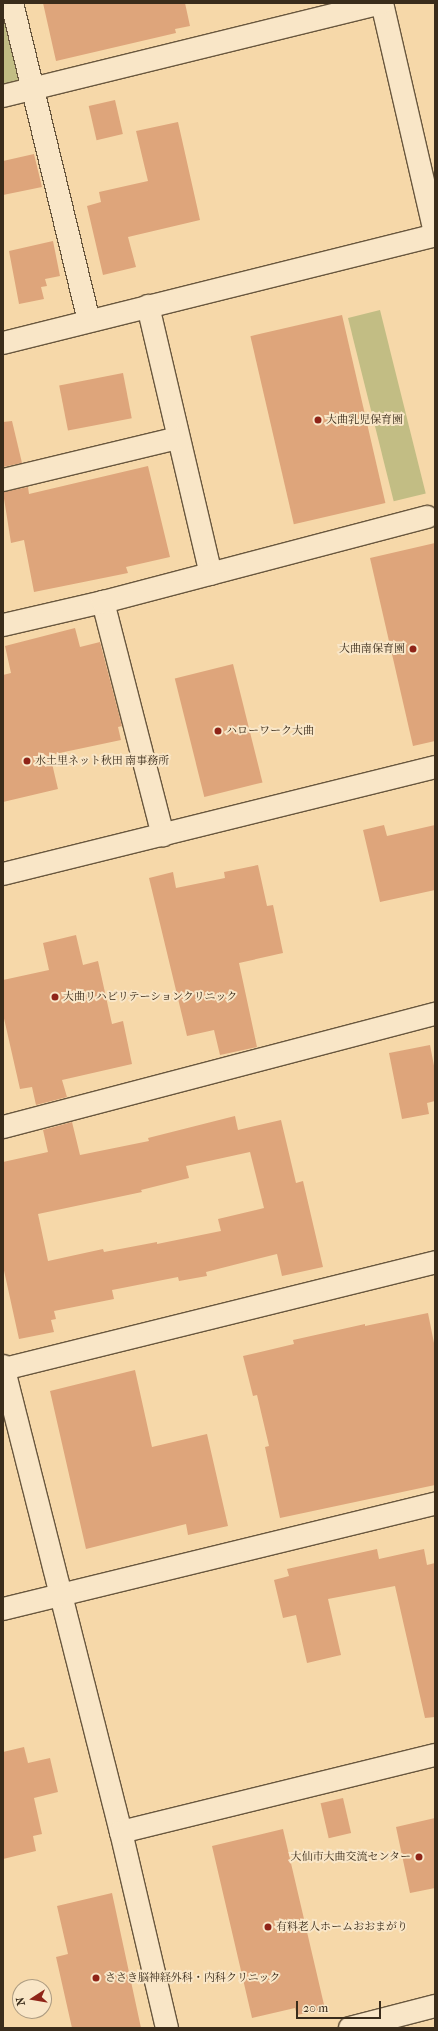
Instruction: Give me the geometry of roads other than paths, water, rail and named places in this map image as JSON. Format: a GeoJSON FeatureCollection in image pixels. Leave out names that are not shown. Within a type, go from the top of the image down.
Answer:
{"type":"FeatureCollection","features":[{"type":"Feature","properties":{"kind":"street"},"geometry":{"type":"LineString","coordinates":[[12,3],[89,321]]}},
{"type":"Feature","properties":{"kind":"street"},"geometry":{"type":"LineString","coordinates":[[3,96],[381,3],[435,233],[3,343]]}},
{"type":"Feature","properties":{"kind":"street"},"geometry":{"type":"LineString","coordinates":[[148,306],[211,574]]}},
{"type":"Feature","properties":{"kind":"street"},"geometry":{"type":"LineString","coordinates":[[3,480],[178,438]]}},
{"type":"Feature","properties":{"kind":"street"},"geometry":{"type":"LineString","coordinates":[[3,625],[104,602],[427,517]]}},
{"type":"Feature","properties":{"kind":"street"},"geometry":{"type":"LineString","coordinates":[[104,602],[163,835]]}},
{"type":"Feature","properties":{"kind":"street"},"geometry":{"type":"LineString","coordinates":[[3,874],[435,767]]}},
{"type":"Feature","properties":{"kind":"street"},"geometry":{"type":"LineString","coordinates":[[3,1127],[435,1014]]}},
{"type":"Feature","properties":{"kind":"street"},"geometry":{"type":"LineString","coordinates":[[167,2028],[121,1832],[62,1594],[3,1368],[435,1262]]}},
{"type":"Feature","properties":{"kind":"street"},"geometry":{"type":"LineString","coordinates":[[3,1608],[435,1504]]}},
{"type":"Feature","properties":{"kind":"street"},"geometry":{"type":"LineString","coordinates":[[121,1832],[435,1755]]}},
{"type":"Feature","properties":{"kind":"street"},"geometry":{"type":"LineString","coordinates":[[350,2028],[435,2006]]}},
{"type":"Feature","properties":{"kind":"place","name":"大曲乳児保育園"},"geometry":{"type":"Point","coordinates":[318,420]}},
{"type":"Feature","properties":{"kind":"place","name":"大曲南保育園"},"geometry":{"type":"Point","coordinates":[413,649]}},
{"type":"Feature","properties":{"kind":"place","name":"ハローワーク大曲"},"geometry":{"type":"Point","coordinates":[218,731]}},
{"type":"Feature","properties":{"kind":"place","name":"水土里ネット秋田 南事務所"},"geometry":{"type":"Point","coordinates":[27,761]}},
{"type":"Feature","properties":{"kind":"place","name":"大曲リハビリテーションクリニック"},"geometry":{"type":"Point","coordinates":[55,997]}},
{"type":"Feature","properties":{"kind":"place","name":"大仙市大曲交流センター"},"geometry":{"type":"Point","coordinates":[419,1857]}},
{"type":"Feature","properties":{"kind":"place","name":"有料老人ホームおおまがり"},"geometry":{"type":"Point","coordinates":[268,1927]}},
{"type":"Feature","properties":{"kind":"place","name":"ささき脳神経外科・内科クリニック"},"geometry":{"type":"Point","coordinates":[96,1978]}}]}
